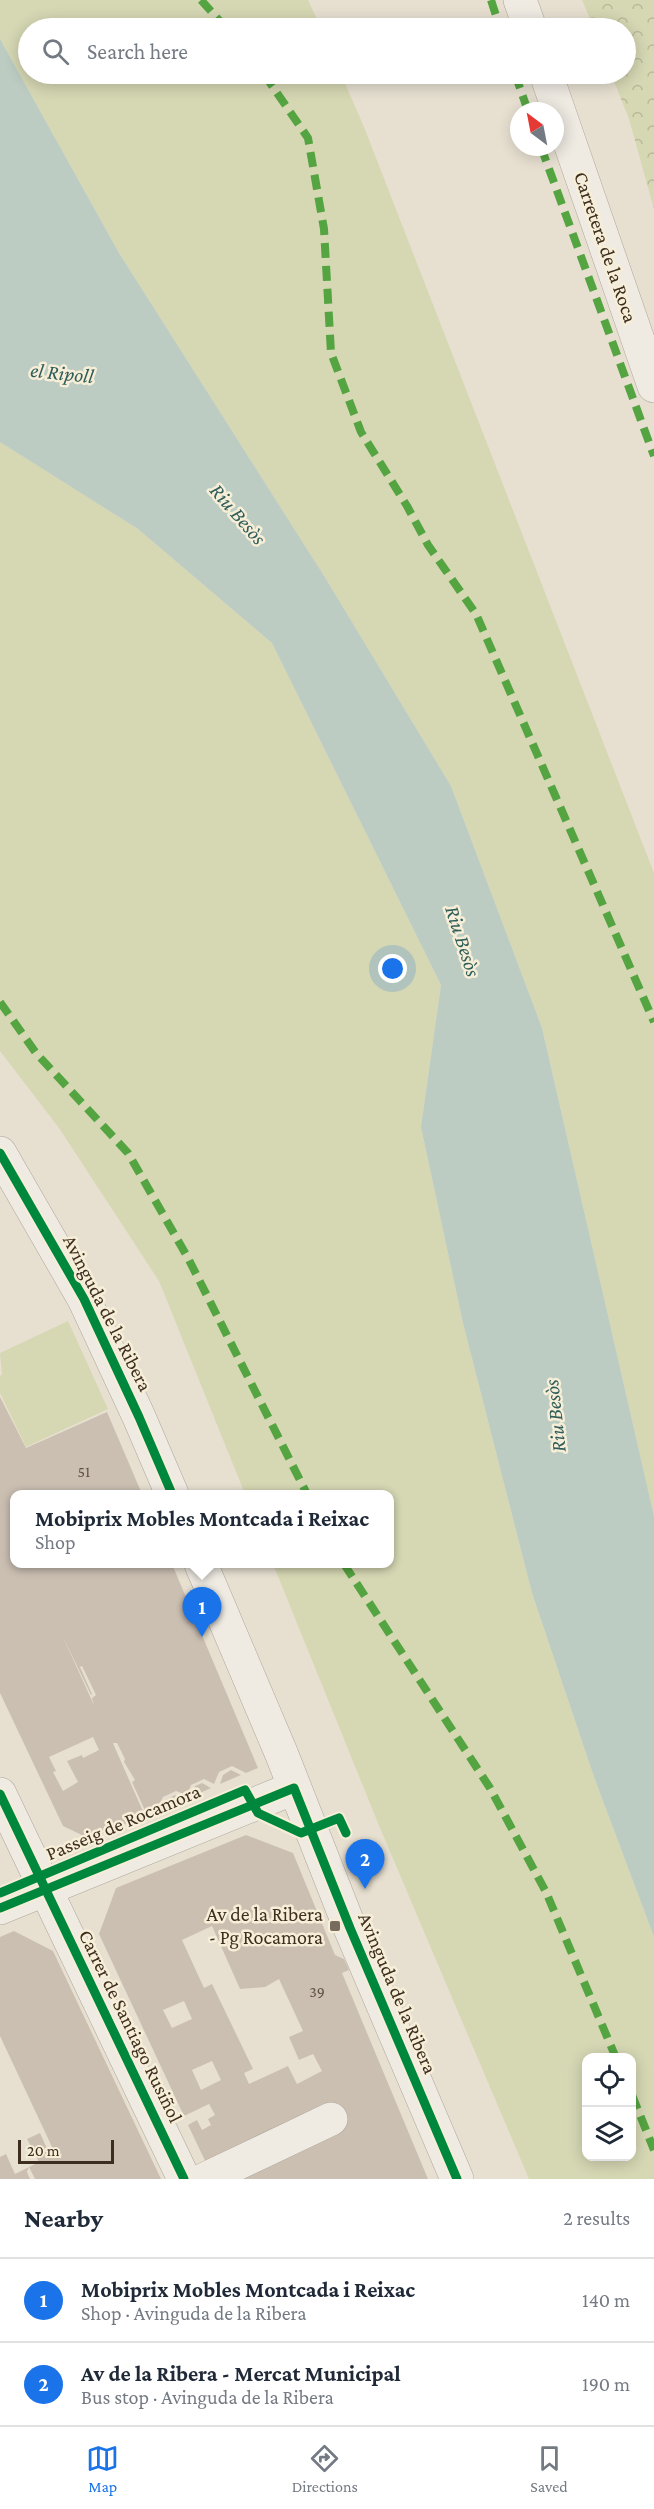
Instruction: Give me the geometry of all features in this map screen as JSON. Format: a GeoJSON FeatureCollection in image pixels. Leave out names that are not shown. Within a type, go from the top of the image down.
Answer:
{"type":"FeatureCollection","features":[{"type":"Feature","properties":{"kind":"street"},"geometry":{"type":"LineString","coordinates":[[520,0],[526,18]]}},
{"type":"Feature","properties":{"kind":"street","name":"Carretera de la Roca"},"geometry":{"type":"LineString","coordinates":[[549,84],[654,386]]}},
{"type":"Feature","properties":{"kind":"street","name":"Avinguda de la Ribera"},"geometry":{"type":"LineString","coordinates":[[0,1153],[84,1299],[170,1490]]}},
{"type":"Feature","properties":{"kind":"street","name":"Avinguda de la Ribera"},"geometry":{"type":"LineString","coordinates":[[203,1568],[350,1928],[457,2179]]}},
{"type":"Feature","properties":{"kind":"street","name":"Passeig de Rocamora"},"geometry":{"type":"LineString","coordinates":[[0,1908],[294,1788]]}},
{"type":"Feature","properties":{"kind":"street","name":"Carrer de Santiago Rusiñol"},"geometry":{"type":"LineString","coordinates":[[0,1794],[184,2179]]}},
{"type":"Feature","properties":{"kind":"street"},"geometry":{"type":"LineString","coordinates":[[205,2179],[331,2119]]}},
{"type":"Feature","properties":{"kind":"green space"},"geometry":{"type":"Polygon","coordinates":[[[0,0],[308,0],[316,18],[18,18],[18,71],[0,39],[0,0]]]}},
{"type":"Feature","properties":{"kind":"green space"},"geometry":{"type":"Polygon","coordinates":[[[582,0],[654,0],[654,209],[629,119],[615,84],[636,84],[636,18],[590,18],[582,0]]]}},
{"type":"Feature","properties":{"kind":"green space"},"geometry":{"type":"Polygon","coordinates":[[[25,84],[345,84],[654,873],[654,1516],[542,1028],[451,786],[326,579],[119,253],[25,84]]]}},
{"type":"Feature","properties":{"kind":"green space"},"geometry":{"type":"Polygon","coordinates":[[[0,442],[138,529],[272,643],[441,985],[421,1127],[463,1323],[532,1593],[594,1777],[654,1937],[654,2179],[529,2179],[380,1828],[275,1568],[394,1568],[394,1490],[243,1490],[159,1281],[59,1128],[0,1051],[0,442]]]}},
{"type":"Feature","properties":{"kind":"green space"},"geometry":{"type":"Polygon","coordinates":[[[68,1321],[108,1409],[26,1447],[0,1393],[2,1374],[0,1353],[68,1321]]]}},
{"type":"Feature","properties":{"kind":"water"},"geometry":{"type":"Polygon","coordinates":[[[0,39],[18,71],[18,84],[25,84],[119,253],[326,579],[451,786],[542,1028],[654,1516],[654,1937],[594,1777],[532,1593],[463,1323],[421,1127],[441,985],[272,643],[138,529],[0,442],[0,39]]]}},
{"type":"Feature","properties":{"kind":"building"},"geometry":{"type":"Polygon","coordinates":[[[0,1397],[26,1448],[107,1412],[140,1490],[10,1490],[10,1568],[174,1568],[258,1768],[246,1773],[232,1766],[219,1772],[214,1784],[204,1779],[191,1785],[187,1795],[176,1791],[163,1797],[156,1811],[147,1815],[132,1782],[135,1780],[124,1762],[125,1759],[117,1743],[112,1741],[145,1816],[90,1839],[63,1826],[0,1693],[0,1397]],[[62,1635],[94,1705],[92,1698],[96,1695],[82,1666],[80,1667],[91,1695],[62,1635]],[[93,1737],[49,1757],[56,1771],[53,1772],[63,1791],[78,1782],[67,1761],[82,1755],[83,1758],[99,1750],[93,1737]]]}},
{"type":"Feature","properties":{"kind":"building"},"geometry":{"type":"Polygon","coordinates":[[[231,1770],[241,1775],[220,1784],[223,1775],[231,1770]]]}},
{"type":"Feature","properties":{"kind":"building"},"geometry":{"type":"Polygon","coordinates":[[[202,1783],[211,1788],[191,1797],[195,1786],[202,1783]]]}},
{"type":"Feature","properties":{"kind":"building"},"geometry":{"type":"Polygon","coordinates":[[[175,1795],[184,1799],[161,1809],[165,1800],[175,1795]]]}},
{"type":"Feature","properties":{"kind":"building"},"geometry":{"type":"Polygon","coordinates":[[[246,1835],[293,1853],[335,1955],[344,1959],[349,1970],[342,1973],[428,2179],[229,2179],[347,2124],[339,2106],[208,2167],[188,2125],[197,2120],[202,2130],[211,2125],[208,2119],[215,2115],[209,2104],[184,2116],[99,1934],[116,1888],[246,1835]],[[212,1926],[182,1940],[204,1988],[212,1984],[253,2069],[244,2073],[249,2084],[288,2066],[297,2084],[322,2071],[313,2054],[299,2060],[289,2037],[303,2031],[279,1979],[265,1987],[240,1989],[212,1926]],[[184,2001],[163,2010],[172,2028],[192,2019],[184,2001]],[[212,2061],[192,2070],[201,2090],[221,2080],[212,2061]]]}},
{"type":"Feature","properties":{"kind":"building"},"geometry":{"type":"Polygon","coordinates":[[[14,1931],[53,1951],[161,2179],[35,2179],[29,2167],[39,2162],[27,2139],[40,2133],[48,2151],[53,2149],[0,2036],[0,1937],[14,1931]]]}},
{"type":"Feature","properties":{"kind":"building"},"geometry":{"type":"Polygon","coordinates":[[[6,2154],[15,2174],[29,2167],[27,2172],[30,2179],[0,2179],[0,2157],[6,2154]]]}},
{"type":"Feature","properties":{"kind":"marked path"},"geometry":{"type":"LineString","coordinates":[[201,0],[217,18]]}},
{"type":"Feature","properties":{"kind":"marked path"},"geometry":{"type":"LineString","coordinates":[[491,0],[497,18]]}},
{"type":"Feature","properties":{"kind":"marked path"},"geometry":{"type":"LineString","coordinates":[[271,84],[308,138],[324,229],[331,353],[361,432],[407,506],[428,545],[476,614],[654,1022]]}},
{"type":"Feature","properties":{"kind":"marked path"},"geometry":{"type":"LineString","coordinates":[[519,84],[525,102]]}},
{"type":"Feature","properties":{"kind":"marked path"},"geometry":{"type":"LineString","coordinates":[[544,156],[654,456]]}},
{"type":"Feature","properties":{"kind":"marked path"},"geometry":{"type":"LineString","coordinates":[[0,1002],[36,1053],[128,1153],[188,1258],[305,1490]]}},
{"type":"Feature","properties":{"kind":"marked path"},"geometry":{"type":"LineString","coordinates":[[347,1568],[490,1788],[546,1892],[614,2053]]}},
{"type":"Feature","properties":{"kind":"marked path"},"geometry":{"type":"LineString","coordinates":[[636,2105],[654,2150]]}},
{"type":"Feature","properties":{"kind":"cycle path"},"geometry":{"type":"LineString","coordinates":[[0,1153],[84,1299],[170,1490]]}},
{"type":"Feature","properties":{"kind":"cycle path"},"geometry":{"type":"LineString","coordinates":[[0,1908],[294,1788],[350,1928],[457,2179]]}},
{"type":"Feature","properties":{"kind":"cycle path"},"geometry":{"type":"LineString","coordinates":[[0,1893],[245,1790],[258,1813],[301,1833],[339,1818],[346,1833]]}},
{"type":"Feature","properties":{"kind":"cycle path"},"geometry":{"type":"LineString","coordinates":[[0,1794],[184,2179]]}},
{"type":"Feature","properties":{"kind":"place","name":"Mobiprix Mobles Montcada i Reixac"},"geometry":{"type":"Point","coordinates":[202,1637]}},
{"type":"Feature","properties":{"kind":"place","name":"Av de la Ribera - Mercat Municipal"},"geometry":{"type":"Point","coordinates":[365,1889]}},
{"type":"Feature","properties":{"kind":"place","name":"Av de la Ribera - Pg Rocamora"},"geometry":{"type":"Point","coordinates":[335,1926]}},
{"type":"Feature","properties":{"kind":"water label","name":"el Ripoll"},"geometry":{"type":"Point","coordinates":[62,373]}},
{"type":"Feature","properties":{"kind":"water label","name":"Riu Besòs"},"geometry":{"type":"Point","coordinates":[238,514]}},
{"type":"Feature","properties":{"kind":"water label","name":"Riu Besòs"},"geometry":{"type":"Point","coordinates":[463,941]}},
{"type":"Feature","properties":{"kind":"water label","name":"Riu Besòs"},"geometry":{"type":"Point","coordinates":[555,1416]}}]}
